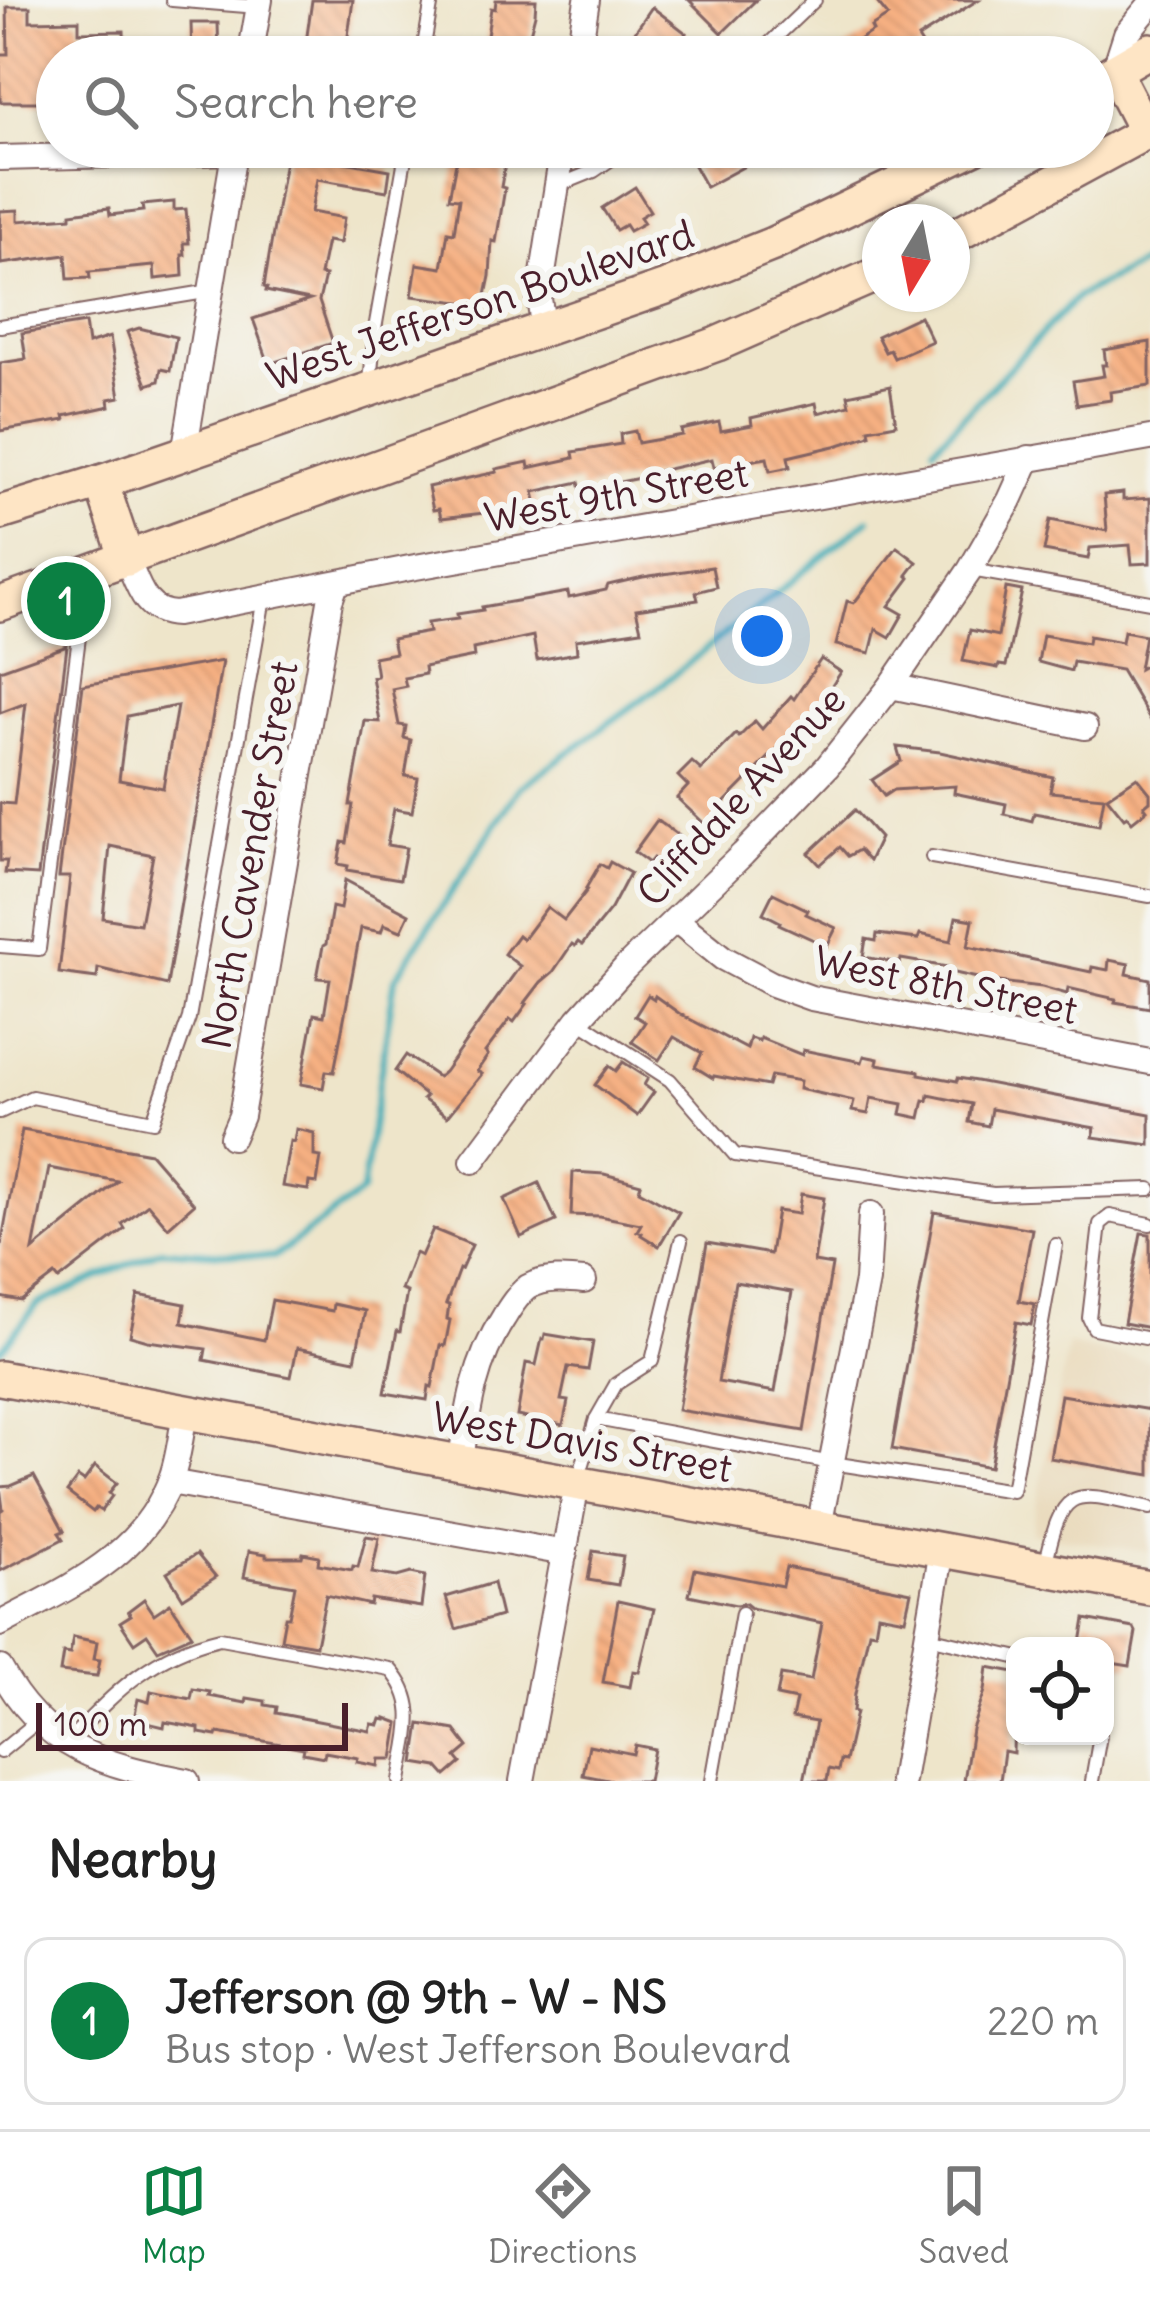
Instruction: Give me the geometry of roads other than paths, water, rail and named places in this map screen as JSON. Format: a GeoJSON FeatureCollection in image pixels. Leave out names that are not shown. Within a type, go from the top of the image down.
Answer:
{"type":"FeatureCollection","features":[{"type":"Feature","properties":{"kind":"main road"},"geometry":{"type":"LineString","coordinates":[[1114,70],[1150,50]]}},
{"type":"Feature","properties":{"kind":"main road"},"geometry":{"type":"LineString","coordinates":[[1114,89],[1148,132],[1114,150]]}},
{"type":"Feature","properties":{"kind":"main road","name":"West Jefferson Boulevard"},"geometry":{"type":"LineString","coordinates":[[0,513],[666,287],[773,244],[931,168]]}},
{"type":"Feature","properties":{"kind":"main road"},"geometry":{"type":"LineString","coordinates":[[970,228],[1081,168]]}},
{"type":"Feature","properties":{"kind":"main road"},"geometry":{"type":"LineString","coordinates":[[0,604],[717,344],[862,280]]}},
{"type":"Feature","properties":{"kind":"main road"},"geometry":{"type":"LineString","coordinates":[[101,482],[127,559]]}},
{"type":"Feature","properties":{"kind":"main road","name":"West Davis Street"},"geometry":{"type":"LineString","coordinates":[[0,1378],[1150,1588]]}},
{"type":"Feature","properties":{"kind":"street"},"geometry":{"type":"LineString","coordinates":[[581,36],[587,0]]}},
{"type":"Feature","properties":{"kind":"street"},"geometry":{"type":"LineString","coordinates":[[254,36],[260,3]]}},
{"type":"Feature","properties":{"kind":"street"},"geometry":{"type":"LineString","coordinates":[[1114,57],[1150,5]]}},
{"type":"Feature","properties":{"kind":"street"},"geometry":{"type":"LineString","coordinates":[[0,158],[36,157]]}},
{"type":"Feature","properties":{"kind":"street"},"geometry":{"type":"LineString","coordinates":[[184,453],[231,168]]}},
{"type":"Feature","properties":{"kind":"street"},"geometry":{"type":"LineString","coordinates":[[544,330],[539,299],[560,168]]}},
{"type":"Feature","properties":{"kind":"street","name":"West 9th Street"},"geometry":{"type":"LineString","coordinates":[[127,559],[149,606],[176,614],[410,568],[1150,438]]}},
{"type":"Feature","properties":{"kind":"street","name":"Cliffdale Avenue"},"geometry":{"type":"LineString","coordinates":[[473,1161],[578,1020],[827,766],[891,686],[970,570],[1029,458]]}},
{"type":"Feature","properties":{"kind":"street","name":"North Cavender Street"},"geometry":{"type":"LineString","coordinates":[[232,1137],[242,1116],[336,584]]}},
{"type":"Feature","properties":{"kind":"street"},"geometry":{"type":"LineString","coordinates":[[891,686],[1085,727]]}},
{"type":"Feature","properties":{"kind":"street","name":"West 8th Street"},"geometry":{"type":"LineString","coordinates":[[676,920],[723,958],[811,998],[1150,1062]]}},
{"type":"Feature","properties":{"kind":"street"},"geometry":{"type":"LineString","coordinates":[[819,1527],[867,1281],[872,1214]]}},
{"type":"Feature","properties":{"kind":"street"},"geometry":{"type":"LineString","coordinates":[[460,1462],[480,1366],[514,1301],[528,1288],[557,1278],[584,1280]]}},
{"type":"Feature","properties":{"kind":"street"},"geometry":{"type":"LineString","coordinates":[[0,1624],[86,1578],[117,1557],[145,1526],[170,1482],[185,1412]]}},
{"type":"Feature","properties":{"kind":"street"},"geometry":{"type":"LineString","coordinates":[[170,1482],[565,1553]]}},
{"type":"Feature","properties":{"kind":"street"},"geometry":{"type":"LineString","coordinates":[[522,1781],[577,1484]]}},
{"type":"Feature","properties":{"kind":"street"},"geometry":{"type":"LineString","coordinates":[[902,1781],[942,1550]]}},
{"type":"Feature","properties":{"kind":"street"},"geometry":{"type":"LineString","coordinates":[[0,1668],[14,1695],[66,1743],[94,1759],[132,1771],[187,1781]]}},
{"type":"Feature","properties":{"kind":"lane"},"geometry":{"type":"LineString","coordinates":[[172,0],[260,3]]}},
{"type":"Feature","properties":{"kind":"lane"},"geometry":{"type":"LineString","coordinates":[[426,36],[432,0]]}},
{"type":"Feature","properties":{"kind":"lane"},"geometry":{"type":"LineString","coordinates":[[776,36],[815,0]]}},
{"type":"Feature","properties":{"kind":"lane"},"geometry":{"type":"LineString","coordinates":[[370,389],[375,329],[402,168]]}},
{"type":"Feature","properties":{"kind":"lane"},"geometry":{"type":"LineString","coordinates":[[557,186],[598,168]]}},
{"type":"Feature","properties":{"kind":"lane"},"geometry":{"type":"LineString","coordinates":[[0,326],[212,290]]}},
{"type":"Feature","properties":{"kind":"lane"},"geometry":{"type":"LineString","coordinates":[[970,570],[1150,602]]}},
{"type":"Feature","properties":{"kind":"lane"},"geometry":{"type":"LineString","coordinates":[[0,946],[39,949],[83,606],[76,577]]}},
{"type":"Feature","properties":{"kind":"lane"},"geometry":{"type":"LineString","coordinates":[[0,1112],[32,1097],[153,1121],[189,1018],[264,598]]}},
{"type":"Feature","properties":{"kind":"lane"},"geometry":{"type":"LineString","coordinates":[[932,856],[1150,896]]}},
{"type":"Feature","properties":{"kind":"lane"},"geometry":{"type":"LineString","coordinates":[[578,1020],[670,1080],[735,1155],[992,1194],[1150,1189]]}},
{"type":"Feature","properties":{"kind":"lane"},"geometry":{"type":"LineString","coordinates":[[1150,1223],[1110,1216],[1100,1224],[1089,1318],[1094,1328],[1150,1339]]}},
{"type":"Feature","properties":{"kind":"lane"},"geometry":{"type":"LineString","coordinates":[[577,1484],[596,1419],[616,1384],[652,1361],[681,1241]]}},
{"type":"Feature","properties":{"kind":"lane"},"geometry":{"type":"LineString","coordinates":[[596,1419],[1012,1491],[1056,1245]]}},
{"type":"Feature","properties":{"kind":"lane"},"geometry":{"type":"LineString","coordinates":[[1044,1568],[1053,1526],[1074,1498],[1091,1495],[1150,1508]]}},
{"type":"Feature","properties":{"kind":"lane"},"geometry":{"type":"LineString","coordinates":[[712,1781],[742,1613]]}},
{"type":"Feature","properties":{"kind":"lane"},"geometry":{"type":"LineString","coordinates":[[927,1637],[1006,1655]]}},
{"type":"Feature","properties":{"kind":"lane"},"geometry":{"type":"LineString","coordinates":[[66,1743],[137,1674],[220,1638],[390,1669],[410,1700],[400,1781]]}},
{"type":"Feature","properties":{"kind":"lane"},"geometry":{"type":"LineString","coordinates":[[0,1752],[38,1721]]}},
{"type":"Feature","properties":{"kind":"lane"},"geometry":{"type":"LineString","coordinates":[[1092,1781],[1098,1745]]}},
{"type":"Feature","properties":{"kind":"waterway"},"geometry":{"type":"LineString","coordinates":[[934,447],[1078,296],[1150,259]]}},
{"type":"Feature","properties":{"kind":"waterway"},"geometry":{"type":"LineString","coordinates":[[0,1351],[38,1304],[161,1250],[274,1257],[362,1192],[395,979],[519,788],[656,689],[869,519]]}},
{"type":"Feature","properties":{"kind":"place","name":"Jefferson @ 9th - W - NS"},"geometry":{"type":"Point","coordinates":[66,601]}}]}
